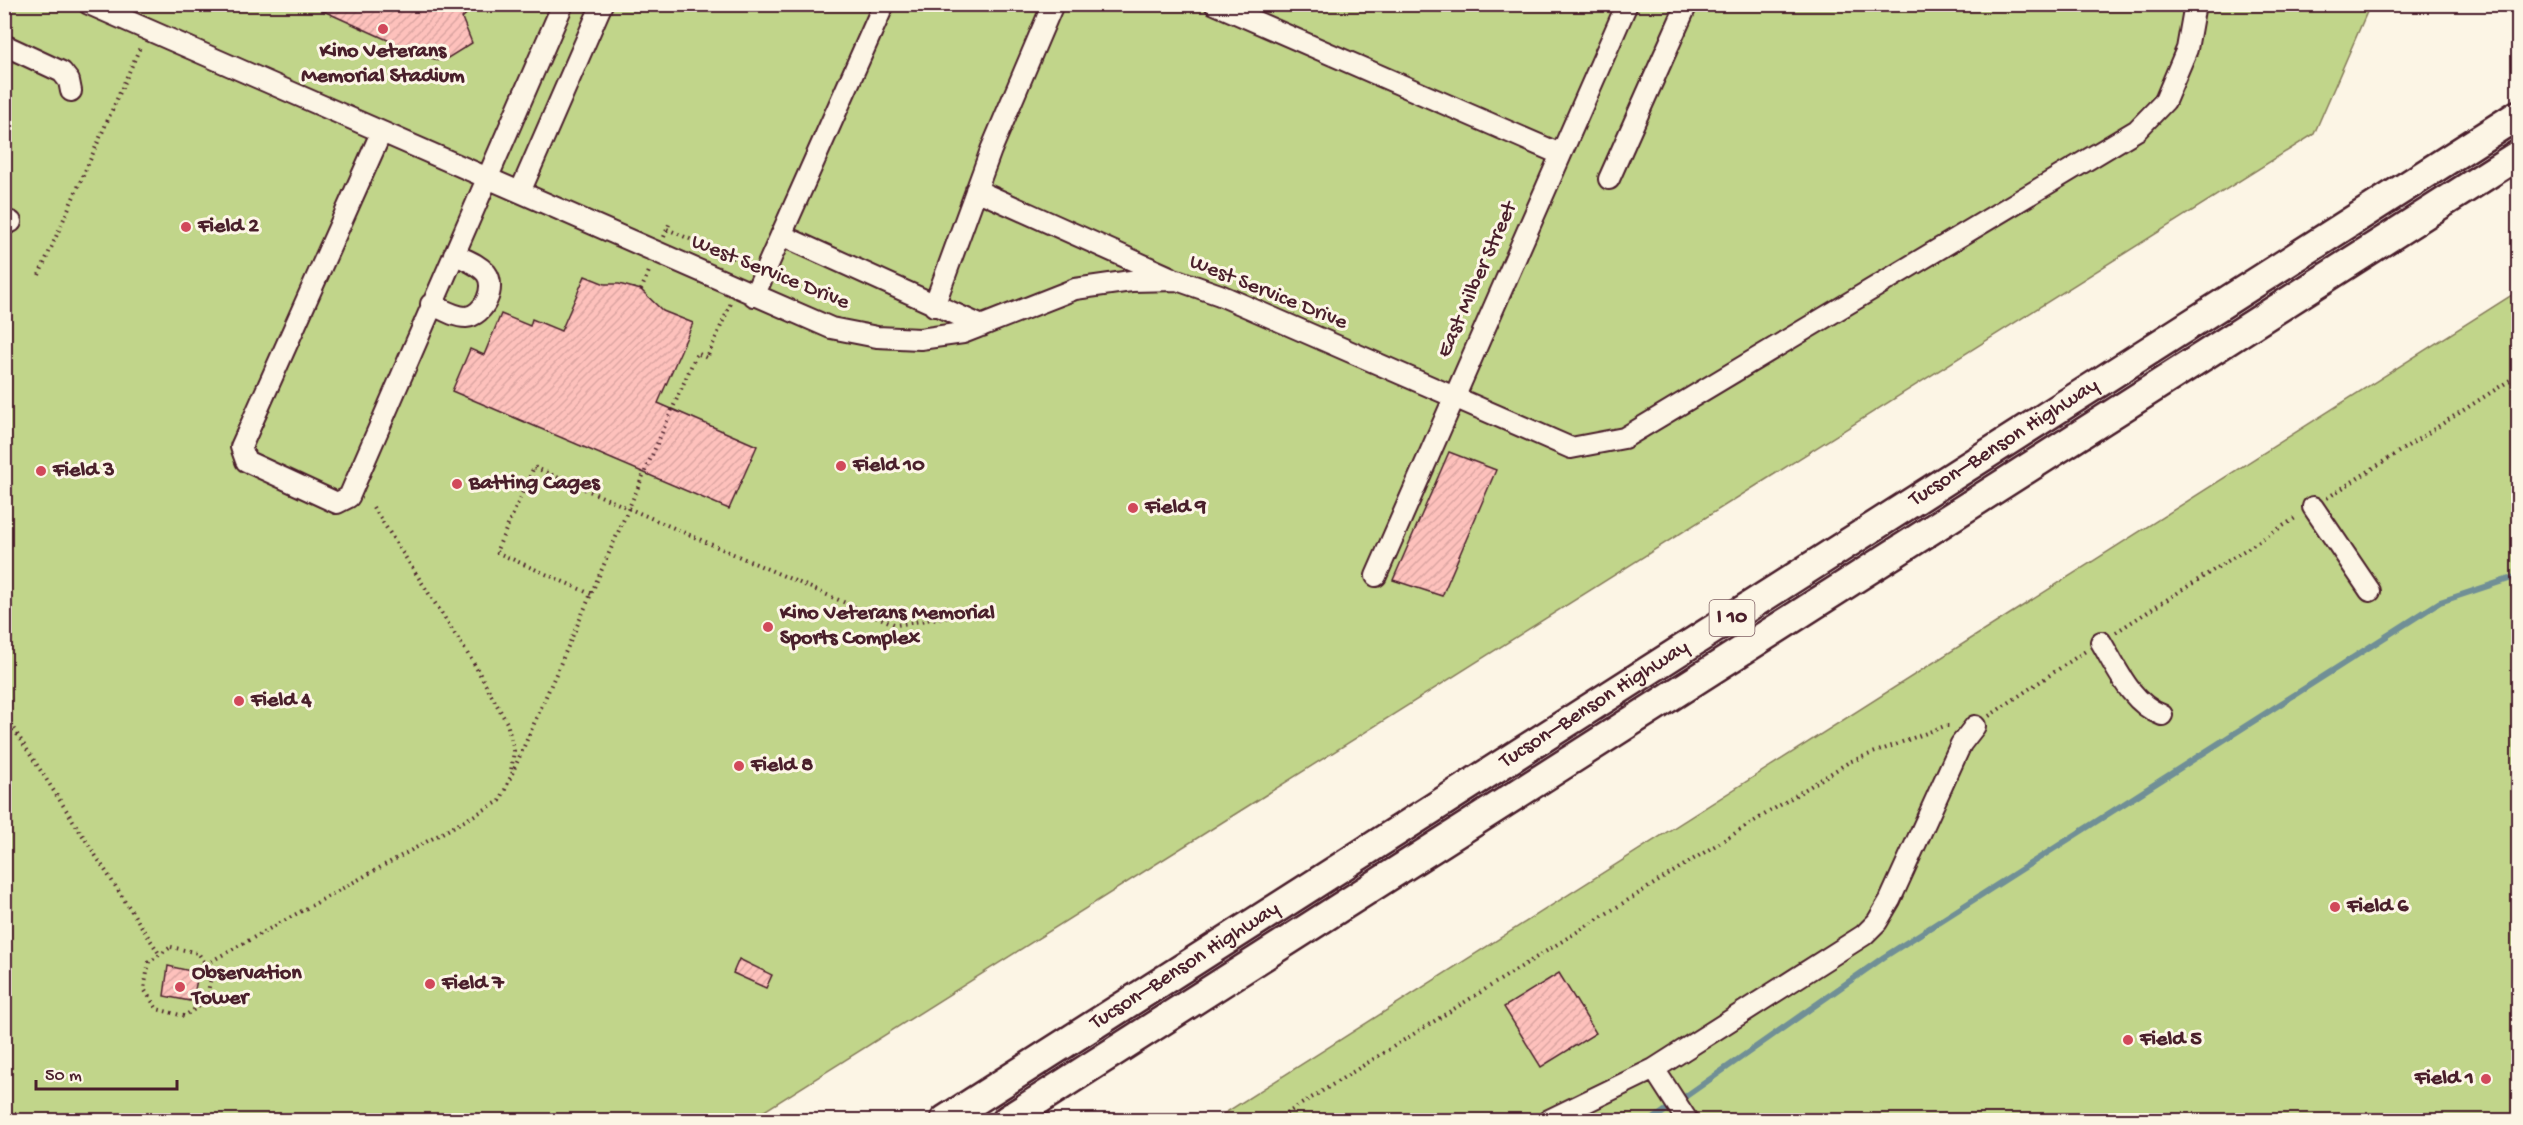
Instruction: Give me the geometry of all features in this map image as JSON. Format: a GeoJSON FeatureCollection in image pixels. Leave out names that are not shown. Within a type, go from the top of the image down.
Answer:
{"type":"FeatureCollection","features":[{"type":"Feature","properties":{"kind":"highway","name":"Tucson–Benson Highway"},"geometry":{"type":"LineString","coordinates":[[945,1120],[2518,115]]}},
{"type":"Feature","properties":{"kind":"highway","name":"Tucson–Benson Highway"},"geometry":{"type":"LineString","coordinates":[[1007,1120],[2518,154]]}},
{"type":"Feature","properties":{"kind":"street","name":"West Service Drive"},"geometry":{"type":"LineString","coordinates":[[89,4],[831,328],[877,337],[920,339],[963,333],[1074,289],[1131,281],[1177,280],[1220,295],[1571,448],[1623,438],[2137,130],[2165,101],[2187,49],[2195,4]]}},
{"type":"Feature","properties":{"kind":"street"},"geometry":{"type":"LineString","coordinates":[[381,133],[241,447],[246,460],[337,503],[349,497],[431,304],[564,4]]}},
{"type":"Feature","properties":{"kind":"street"},"geometry":{"type":"LineString","coordinates":[[520,192],[602,4]]}},
{"type":"Feature","properties":{"kind":"street"},"geometry":{"type":"LineString","coordinates":[[754,296],[884,4]]}},
{"type":"Feature","properties":{"kind":"street"},"geometry":{"type":"LineString","coordinates":[[934,306],[976,190],[1053,4]]}},
{"type":"Feature","properties":{"kind":"street"},"geometry":{"type":"LineString","coordinates":[[1215,4],[1560,154]]}},
{"type":"Feature","properties":{"kind":"street"},"geometry":{"type":"LineString","coordinates":[[1609,178],[1688,4]]}},
{"type":"Feature","properties":{"kind":"street","name":"East Milber Street"},"geometry":{"type":"LineString","coordinates":[[1376,576],[1625,5]]}},
{"type":"Feature","properties":{"kind":"street"},"geometry":{"type":"LineString","coordinates":[[4,45],[62,72],[69,81],[70,91]]}},
{"type":"Feature","properties":{"kind":"street"},"geometry":{"type":"LineString","coordinates":[[976,190],[1177,280]]}},
{"type":"Feature","properties":{"kind":"street"},"geometry":{"type":"LineString","coordinates":[[781,235],[982,326]]}},
{"type":"Feature","properties":{"kind":"street"},"geometry":{"type":"LineString","coordinates":[[431,304],[456,315],[468,317],[481,310],[488,299],[490,286],[488,275],[477,265],[454,254]]}},
{"type":"Feature","properties":{"kind":"street"},"geometry":{"type":"LineString","coordinates":[[2313,507],[2370,591]]}},
{"type":"Feature","properties":{"kind":"street"},"geometry":{"type":"LineString","coordinates":[[2101,642],[2138,700],[2149,710],[2162,715]]}},
{"type":"Feature","properties":{"kind":"street"},"geometry":{"type":"LineString","coordinates":[[1549,1120],[1654,1069],[1864,935],[1877,922],[1890,900],[1961,744],[1975,726]]}},
{"type":"Feature","properties":{"kind":"street"},"geometry":{"type":"LineString","coordinates":[[1654,1069],[1680,1109]]}},
{"type":"Feature","properties":{"kind":"path"},"geometry":{"type":"LineString","coordinates":[[39,275],[147,30]]}},
{"type":"Feature","properties":{"kind":"path"},"geometry":{"type":"LineString","coordinates":[[661,243],[670,222]]}},
{"type":"Feature","properties":{"kind":"path"},"geometry":{"type":"LineString","coordinates":[[668,229],[733,258]]}},
{"type":"Feature","properties":{"kind":"path"},"geometry":{"type":"LineString","coordinates":[[730,264],[737,249]]}},
{"type":"Feature","properties":{"kind":"path"},"geometry":{"type":"LineString","coordinates":[[641,290],[651,266]]}},
{"type":"Feature","properties":{"kind":"path"},"geometry":{"type":"LineString","coordinates":[[206,964],[500,801],[697,353],[707,358],[732,301]]}},
{"type":"Feature","properties":{"kind":"path"},"geometry":{"type":"LineString","coordinates":[[1276,1120],[1849,762],[1945,726],[1975,726],[2002,705],[2518,375]]}},
{"type":"Feature","properties":{"kind":"path"},"geometry":{"type":"LineString","coordinates":[[591,594],[496,552],[534,467],[896,625],[951,616]]}},
{"type":"Feature","properties":{"kind":"path"},"geometry":{"type":"LineString","coordinates":[[373,507],[473,662],[507,723],[514,751],[510,778]]}},
{"type":"Feature","properties":{"kind":"path"},"geometry":{"type":"LineString","coordinates":[[4,714],[160,955]]}},
{"type":"Feature","properties":{"kind":"path"},"geometry":{"type":"LineString","coordinates":[[171,947],[198,953],[206,964],[212,972],[206,1002],[184,1016],[157,1009],[144,989],[149,962],[171,947]]}},
{"type":"Feature","properties":{"kind":"green space","name":"Kino Veterans Memorial Sports Complex"},"geometry":{"type":"Polygon","coordinates":[[[5,5],[2370,5],[2314,134],[750,1120],[5,1120],[5,5]]]}},
{"type":"Feature","properties":{"kind":"green space"},"geometry":{"type":"Polygon","coordinates":[[[2518,291],[2518,1120],[1214,1120],[2518,291]]]}},
{"type":"Feature","properties":{"kind":"building"},"geometry":{"type":"Polygon","coordinates":[[[308,4],[477,4],[462,18],[472,43],[443,61],[423,56],[308,4]]]}},
{"type":"Feature","properties":{"kind":"building"},"geometry":{"type":"Polygon","coordinates":[[[585,276],[605,284],[619,284],[641,290],[663,311],[693,323],[658,403],[757,446],[729,509],[452,391],[470,349],[484,355],[501,314],[530,326],[532,319],[561,331],[585,276]]]}},
{"type":"Feature","properties":{"kind":"building"},"geometry":{"type":"Polygon","coordinates":[[[1449,452],[1496,470],[1442,596],[1393,580],[1449,452]]]}},
{"type":"Feature","properties":{"kind":"building"},"geometry":{"type":"Polygon","coordinates":[[[739,959],[772,975],[766,988],[733,973],[739,959]]]}},
{"type":"Feature","properties":{"kind":"building","name":"Observation Tower"},"geometry":{"type":"Polygon","coordinates":[[[168,966],[195,972],[193,979],[197,980],[190,1001],[164,996],[168,966]]]}},
{"type":"Feature","properties":{"kind":"building"},"geometry":{"type":"Polygon","coordinates":[[[1559,973],[1596,1033],[1541,1067],[1504,1007],[1559,973]]]}},
{"type":"Feature","properties":{"kind":"waterway"},"geometry":{"type":"LineString","coordinates":[[1652,1120],[1884,957],[2440,602],[2518,576]]}},
{"type":"Feature","properties":{"kind":"place","name":"Kino Veterans Memorial Stadium"},"geometry":{"type":"Point","coordinates":[383,29]}},
{"type":"Feature","properties":{"kind":"place","name":"Field 2"},"geometry":{"type":"Point","coordinates":[186,227]}},
{"type":"Feature","properties":{"kind":"place","name":"Field 10"},"geometry":{"type":"Point","coordinates":[841,466]}},
{"type":"Feature","properties":{"kind":"place","name":"Field 3"},"geometry":{"type":"Point","coordinates":[41,471]}},
{"type":"Feature","properties":{"kind":"place","name":"Batting Cages"},"geometry":{"type":"Point","coordinates":[457,484]}},
{"type":"Feature","properties":{"kind":"place","name":"Field 9"},"geometry":{"type":"Point","coordinates":[1133,508]}},
{"type":"Feature","properties":{"kind":"place","name":"Kino Veterans Memorial Sports Complex"},"geometry":{"type":"Point","coordinates":[768,627]}},
{"type":"Feature","properties":{"kind":"place","name":"Field 4"},"geometry":{"type":"Point","coordinates":[239,701]}},
{"type":"Feature","properties":{"kind":"place","name":"Field 8"},"geometry":{"type":"Point","coordinates":[739,766]}},
{"type":"Feature","properties":{"kind":"place","name":"Field 6"},"geometry":{"type":"Point","coordinates":[2335,907]}},
{"type":"Feature","properties":{"kind":"place","name":"Field 7"},"geometry":{"type":"Point","coordinates":[430,984]}},
{"type":"Feature","properties":{"kind":"place","name":"Observation Tower"},"geometry":{"type":"Point","coordinates":[180,987]}},
{"type":"Feature","properties":{"kind":"place","name":"Field 5"},"geometry":{"type":"Point","coordinates":[2128,1040]}},
{"type":"Feature","properties":{"kind":"place","name":"Field 1"},"geometry":{"type":"Point","coordinates":[2486,1079]}}]}
